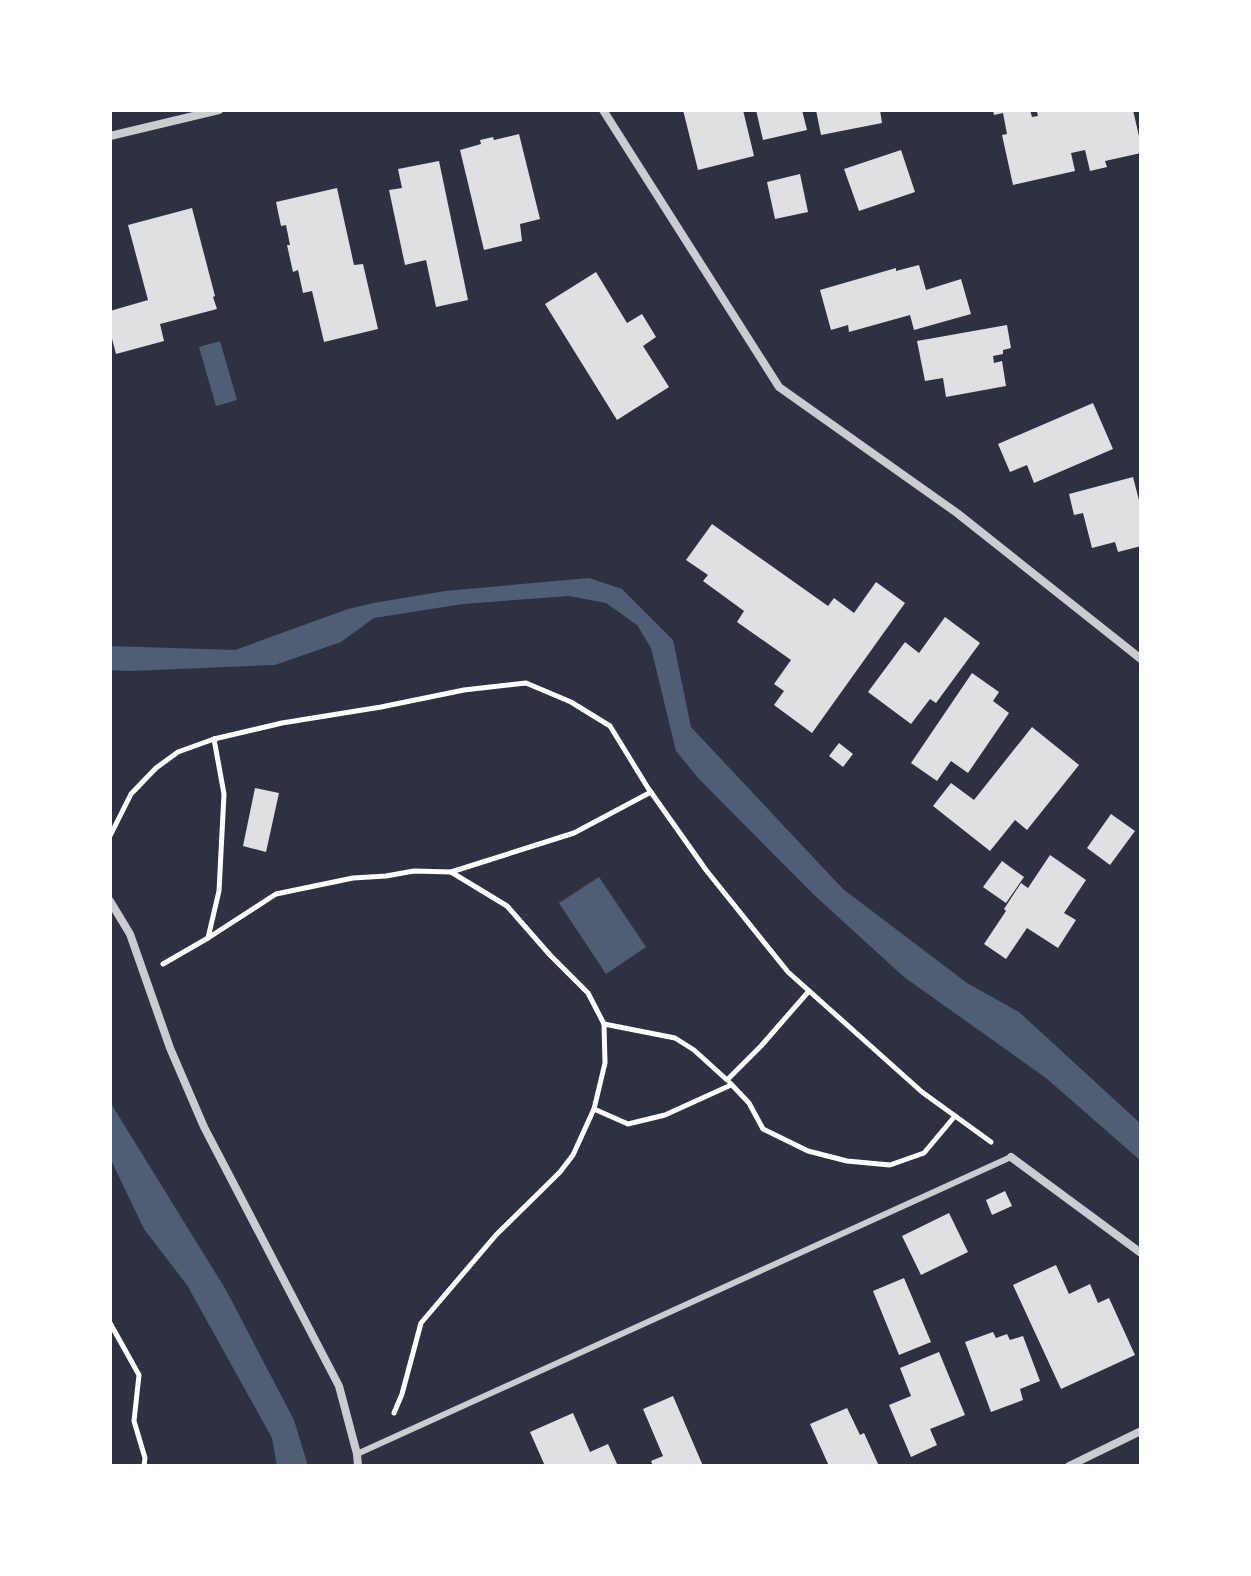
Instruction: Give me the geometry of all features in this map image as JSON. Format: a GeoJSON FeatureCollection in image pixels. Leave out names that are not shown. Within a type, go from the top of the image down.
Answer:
{"type":"FeatureCollection","features":[{"type":"Feature","properties":{"kind":"street"},"geometry":{"type":"LineString","coordinates":[[110,136],[219,110]]}},
{"type":"Feature","properties":{"kind":"street"},"geometry":{"type":"LineString","coordinates":[[603,110],[779,387],[957,513],[1140,657]]}},
{"type":"Feature","properties":{"kind":"street"},"geometry":{"type":"LineString","coordinates":[[110,901],[130,934],[170,1048],[204,1127],[339,1386],[358,1466]]}},
{"type":"Feature","properties":{"kind":"street"},"geometry":{"type":"LineString","coordinates":[[1011,1157],[1141,1253]]}},
{"type":"Feature","properties":{"kind":"street"},"geometry":{"type":"LineString","coordinates":[[1069,1466],[1141,1431]]}},
{"type":"Feature","properties":{"kind":"lane"},"geometry":{"type":"LineString","coordinates":[[357,1454],[1011,1157]]}},
{"type":"Feature","properties":{"kind":"path"},"geometry":{"type":"LineString","coordinates":[[110,836],[131,794],[156,768],[178,752],[214,739],[282,723],[464,690],[526,683],[571,702],[610,726],[651,792],[715,881],[788,972],[922,1092],[1011,1157]]}},
{"type":"Feature","properties":{"kind":"path"},"geometry":{"type":"LineString","coordinates":[[208,938],[219,891],[224,794],[214,739]]}},
{"type":"Feature","properties":{"kind":"path"},"geometry":{"type":"LineString","coordinates":[[145,974],[276,894],[353,878],[414,871],[451,872],[574,833],[651,792]]}},
{"type":"Feature","properties":{"kind":"path"},"geometry":{"type":"LineString","coordinates":[[380,1444],[402,1394],[421,1323],[496,1235],[560,1172],[573,1155],[594,1109],[605,1063],[604,1024],[588,993],[507,906],[451,872]]}},
{"type":"Feature","properties":{"kind":"path"},"geometry":{"type":"LineString","coordinates":[[594,1109],[628,1124],[665,1115],[729,1082],[809,991]]}},
{"type":"Feature","properties":{"kind":"path"},"geometry":{"type":"LineString","coordinates":[[604,1024],[675,1038],[694,1050],[729,1082],[749,1103],[763,1129],[808,1151],[847,1161],[890,1165],[924,1153],[955,1116]]}},
{"type":"Feature","properties":{"kind":"path"},"geometry":{"type":"LineString","coordinates":[[110,1323],[139,1375],[134,1421],[145,1458],[144,1466]]}},
{"type":"Feature","properties":{"kind":"water"},"geometry":{"type":"Polygon","coordinates":[[[220,341],[237,400],[216,406],[199,347],[220,341]]]}},
{"type":"Feature","properties":{"kind":"water"},"geometry":{"type":"Polygon","coordinates":[[[589,578],[622,589],[673,640],[691,727],[843,889],[967,983],[1019,1012],[1141,1124],[1141,1161],[1046,1078],[904,977],[813,894],[699,779],[676,751],[651,648],[637,625],[606,603],[569,596],[463,604],[374,618],[341,642],[275,665],[110,670],[110,646],[235,650],[373,603],[445,591],[589,578]]]}},
{"type":"Feature","properties":{"kind":"water"},"geometry":{"type":"Polygon","coordinates":[[[599,877],[646,947],[606,974],[559,903],[599,877]]]}},
{"type":"Feature","properties":{"kind":"water"},"geometry":{"type":"Polygon","coordinates":[[[110,1102],[226,1290],[294,1420],[308,1466],[277,1466],[272,1438],[187,1285],[144,1229],[110,1158],[110,1102]]]}},
{"type":"Feature","properties":{"kind":"building"},"geometry":{"type":"Polygon","coordinates":[[[683,110],[743,110],[754,156],[698,170],[683,110]]]}},
{"type":"Feature","properties":{"kind":"building"},"geometry":{"type":"Polygon","coordinates":[[[756,110],[802,110],[807,130],[763,140],[756,110]]]}},
{"type":"Feature","properties":{"kind":"building"},"geometry":{"type":"Polygon","coordinates":[[[816,110],[880,110],[882,123],[821,135],[816,110]]]}},
{"type":"Feature","properties":{"kind":"building"},"geometry":{"type":"Polygon","coordinates":[[[993,110],[1030,110],[1032,117],[1045,110],[1133,110],[1141,153],[1105,161],[1107,167],[1090,171],[1085,150],[1071,153],[1075,171],[1013,185],[1002,135],[1007,134],[1003,113],[994,115],[993,110]]]}},
{"type":"Feature","properties":{"kind":"building"},"geometry":{"type":"Polygon","coordinates":[[[519,134],[540,219],[520,224],[522,241],[484,250],[460,150],[481,144],[480,140],[519,134]]]}},
{"type":"Feature","properties":{"kind":"building"},"geometry":{"type":"Polygon","coordinates":[[[901,150],[915,192],[859,211],[844,169],[901,150]]]}},
{"type":"Feature","properties":{"kind":"building"},"geometry":{"type":"Polygon","coordinates":[[[439,161],[468,300],[436,307],[426,260],[405,265],[389,190],[402,188],[398,169],[439,161]]]}},
{"type":"Feature","properties":{"kind":"building"},"geometry":{"type":"Polygon","coordinates":[[[800,174],[808,212],[775,219],[767,182],[800,174]]]}},
{"type":"Feature","properties":{"kind":"building"},"geometry":{"type":"Polygon","coordinates":[[[337,188],[354,265],[363,264],[378,329],[324,342],[312,291],[303,293],[298,270],[293,272],[286,225],[281,226],[276,202],[337,188]]]}},
{"type":"Feature","properties":{"kind":"building"},"geometry":{"type":"Polygon","coordinates":[[[192,208],[217,309],[160,324],[164,341],[116,354],[110,331],[110,311],[148,300],[128,225],[192,208]]]}},
{"type":"Feature","properties":{"kind":"building"},"geometry":{"type":"Polygon","coordinates":[[[919,265],[926,290],[961,279],[971,314],[914,330],[910,315],[849,332],[848,325],[831,330],[820,290],[896,268],[896,271],[919,265]]]}},
{"type":"Feature","properties":{"kind":"building"},"geometry":{"type":"Polygon","coordinates":[[[596,272],[627,323],[642,314],[656,337],[643,346],[669,387],[617,420],[545,304],[596,272]]]}},
{"type":"Feature","properties":{"kind":"building"},"geometry":{"type":"Polygon","coordinates":[[[1007,325],[1011,348],[993,356],[994,363],[1002,361],[1006,386],[946,397],[943,378],[925,381],[917,341],[1007,325]]]}},
{"type":"Feature","properties":{"kind":"building"},"geometry":{"type":"Polygon","coordinates":[[[1093,403],[1113,449],[1034,483],[1027,465],[1010,472],[998,444],[1093,403]]]}},
{"type":"Feature","properties":{"kind":"building"},"geometry":{"type":"Polygon","coordinates":[[[1133,477],[1141,508],[1141,546],[1118,552],[1115,542],[1092,548],[1083,513],[1074,515],[1069,494],[1133,477]]]}},
{"type":"Feature","properties":{"kind":"building"},"geometry":{"type":"Polygon","coordinates":[[[712,524],[828,606],[834,598],[854,613],[876,582],[905,603],[812,733],[774,705],[784,691],[774,684],[791,660],[737,622],[744,611],[703,581],[708,575],[686,560],[712,524]]]}},
{"type":"Feature","properties":{"kind":"building"},"geometry":{"type":"Polygon","coordinates":[[[945,617],[980,643],[936,703],[930,699],[911,724],[868,692],[905,642],[919,653],[945,617]]]}},
{"type":"Feature","properties":{"kind":"building"},"geometry":{"type":"Polygon","coordinates":[[[972,673],[999,692],[993,701],[1009,713],[968,773],[951,761],[937,781],[911,763],[972,673]]]}},
{"type":"Feature","properties":{"kind":"building"},"geometry":{"type":"Polygon","coordinates":[[[1032,727],[1079,765],[1027,830],[1015,820],[990,851],[933,806],[951,783],[974,800],[1032,727]]]}},
{"type":"Feature","properties":{"kind":"building"},"geometry":{"type":"Polygon","coordinates":[[[839,743],[853,754],[843,767],[829,756],[839,743]]]}},
{"type":"Feature","properties":{"kind":"building"},"geometry":{"type":"Polygon","coordinates":[[[255,788],[279,793],[266,852],[243,846],[255,788]]]}},
{"type":"Feature","properties":{"kind":"building"},"geometry":{"type":"Polygon","coordinates":[[[1111,814],[1135,831],[1110,865],[1087,848],[1111,814]]]}},
{"type":"Feature","properties":{"kind":"building"},"geometry":{"type":"Polygon","coordinates":[[[1050,855],[1086,880],[1064,913],[1076,920],[1058,948],[1027,928],[1006,959],[984,944],[1021,883],[1028,888],[1050,855]]]}},
{"type":"Feature","properties":{"kind":"building"},"geometry":{"type":"Polygon","coordinates":[[[1002,861],[1024,877],[1006,903],[983,887],[1002,861]]]}},
{"type":"Feature","properties":{"kind":"building"},"geometry":{"type":"Polygon","coordinates":[[[1005,1191],[1012,1206],[992,1215],[986,1200],[1005,1191]]]}},
{"type":"Feature","properties":{"kind":"building"},"geometry":{"type":"Polygon","coordinates":[[[949,1213],[968,1252],[921,1275],[902,1236],[949,1213]]]}},
{"type":"Feature","properties":{"kind":"building"},"geometry":{"type":"Polygon","coordinates":[[[1056,1265],[1069,1294],[1090,1284],[1098,1303],[1109,1298],[1135,1355],[1061,1389],[1013,1285],[1056,1265]]]}},
{"type":"Feature","properties":{"kind":"building"},"geometry":{"type":"Polygon","coordinates":[[[904,1278],[931,1342],[899,1355],[873,1291],[904,1278]]]}},
{"type":"Feature","properties":{"kind":"building"},"geometry":{"type":"Polygon","coordinates":[[[993,1332],[996,1338],[1007,1334],[1010,1340],[1023,1336],[1040,1381],[1020,1389],[1023,1400],[991,1412],[965,1342],[993,1332]]]}},
{"type":"Feature","properties":{"kind":"building"},"geometry":{"type":"Polygon","coordinates":[[[939,1352],[965,1415],[930,1429],[937,1445],[911,1457],[889,1405],[911,1396],[900,1368],[939,1352]]]}},
{"type":"Feature","properties":{"kind":"building"},"geometry":{"type":"Polygon","coordinates":[[[673,1396],[703,1466],[653,1466],[651,1461],[663,1456],[643,1409],[673,1396]]]}},
{"type":"Feature","properties":{"kind":"building"},"geometry":{"type":"Polygon","coordinates":[[[847,1408],[860,1435],[864,1433],[879,1466],[829,1466],[810,1424],[847,1408]]]}},
{"type":"Feature","properties":{"kind":"building"},"geometry":{"type":"Polygon","coordinates":[[[573,1413],[590,1452],[608,1444],[618,1466],[545,1466],[530,1432],[573,1413]]]}}]}
